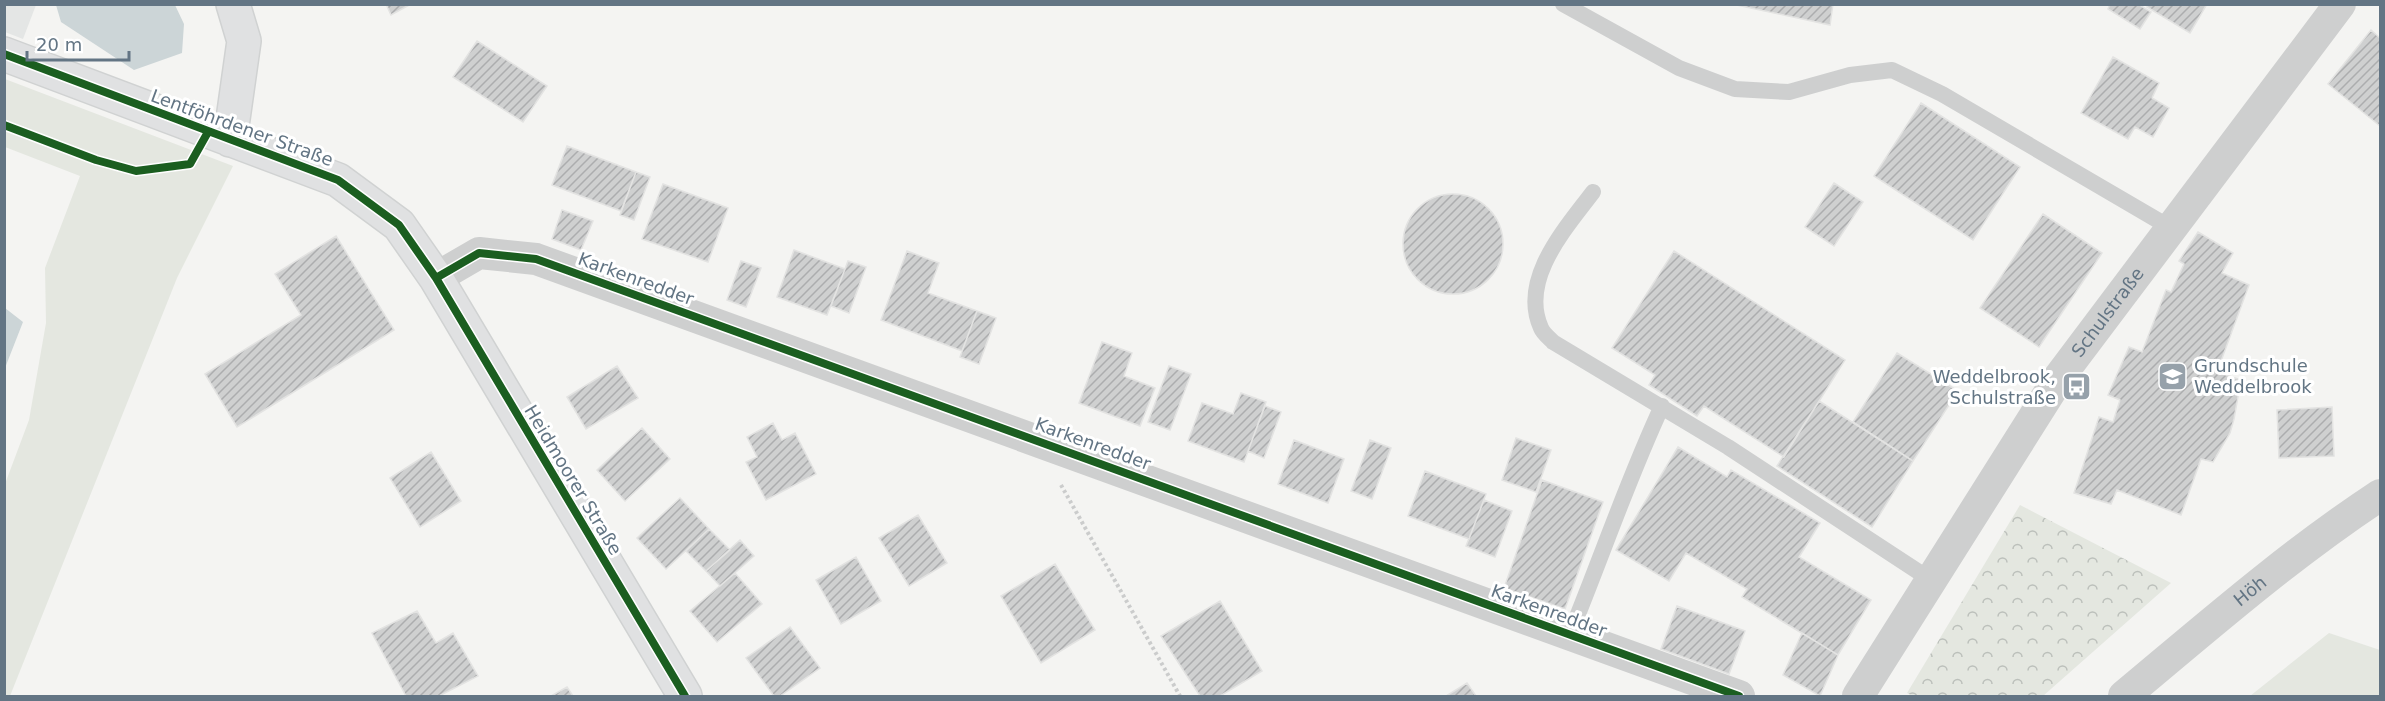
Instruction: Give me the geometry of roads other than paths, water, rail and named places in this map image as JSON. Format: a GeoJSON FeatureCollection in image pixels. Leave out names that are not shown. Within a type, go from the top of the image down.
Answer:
{"type":"FeatureCollection","features":[{"type":"Feature","properties":{"kind":"street"},"geometry":{"type":"LineString","coordinates":[[230,140],[244,42],[232,4]]}},
{"type":"Feature","properties":{"kind":"street","name":"Schulstraße"},"geometry":{"type":"LineString","coordinates":[[1858,696],[2060,376],[2340,4]]}},
{"type":"Feature","properties":{"kind":"street","name":"Lentföhrdener Straße"},"geometry":{"type":"LineString","coordinates":[[4,54],[338,180],[399,225],[436,278]]}},
{"type":"Feature","properties":{"kind":"street","name":"Karkenredder"},"geometry":{"type":"LineString","coordinates":[[436,278],[479,253],[536,259],[1739,696]]}},
{"type":"Feature","properties":{"kind":"street","name":"Heidmoorer Straße"},"geometry":{"type":"LineString","coordinates":[[436,278],[685,696]]}},
{"type":"Feature","properties":{"kind":"street","name":"Höh"},"geometry":{"type":"LineString","coordinates":[[2124,696],[2331,527],[2380,495]]}},
{"type":"Feature","properties":{"kind":"lane"},"geometry":{"type":"LineString","coordinates":[[1563,4],[1679,68],[1735,89],[1789,92],[1850,75],[1892,70],[1942,94],[2171,228]]}},
{"type":"Feature","properties":{"kind":"lane"},"geometry":{"type":"LineString","coordinates":[[1593,192],[1563,232],[1539,274],[1535,299],[1541,328],[1553,342],[1581,361],[1662,406],[1931,580]]}},
{"type":"Feature","properties":{"kind":"lane"},"geometry":{"type":"LineString","coordinates":[[1570,634],[1623,494],[1662,406]]}},
{"type":"Feature","properties":{"kind":"place","name":"Grundschule Weddelbrook"},"geometry":{"type":"Point","coordinates":[2173,376]}},
{"type":"Feature","properties":{"kind":"place","name":"Weddelbrook, Schulstraße"},"geometry":{"type":"Point","coordinates":[2077,387]}}]}
